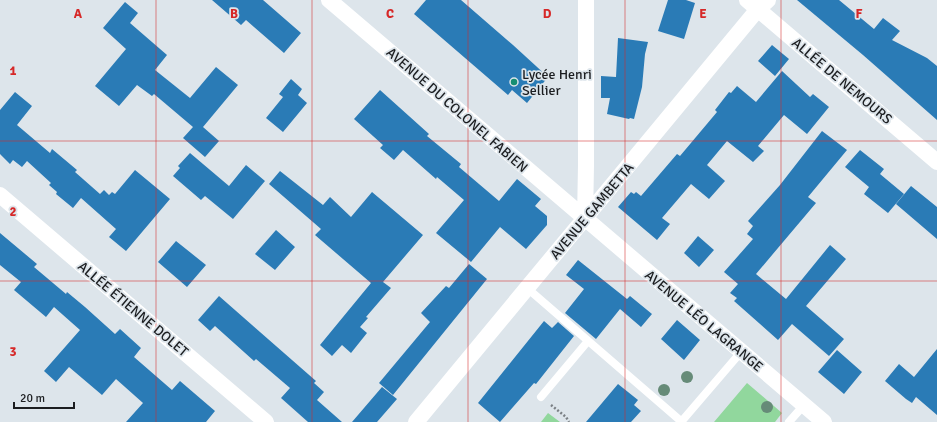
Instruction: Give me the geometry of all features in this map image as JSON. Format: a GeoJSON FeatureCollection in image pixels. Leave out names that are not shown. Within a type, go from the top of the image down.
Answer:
{"type":"FeatureCollection","features":[{"type":"Feature","properties":{"kind":"street","name":"AVENUE DU COLONEL FABIEN"},"geometry":{"type":"LineString","coordinates":[[329,0],[585,219]]}},
{"type":"Feature","properties":{"kind":"street"},"geometry":{"type":"LineString","coordinates":[[585,219],[586,0]]}},
{"type":"Feature","properties":{"kind":"street","name":"AVENUE GAMBETTA"},"geometry":{"type":"LineString","coordinates":[[416,422],[585,219],[758,3]]}},
{"type":"Feature","properties":{"kind":"street","name":"ALLÉE DE NEMOURS"},"geometry":{"type":"LineString","coordinates":[[758,3],[937,162]]}},
{"type":"Feature","properties":{"kind":"street","name":"ALLÉE ÉTIENNE DOLET"},"geometry":{"type":"LineString","coordinates":[[0,195],[266,422]]}},
{"type":"Feature","properties":{"kind":"street","name":"AVENUE LÉO LAGRANGE"},"geometry":{"type":"LineString","coordinates":[[585,219],[824,422]]}},
{"type":"Feature","properties":{"kind":"lane"},"geometry":{"type":"LineString","coordinates":[[527,288],[682,422],[742,352]]}},
{"type":"Feature","properties":{"kind":"lane"},"geometry":{"type":"LineString","coordinates":[[541,397],[588,341]]}},
{"type":"Feature","properties":{"kind":"lane"},"geometry":{"type":"LineString","coordinates":[[789,422],[804,405]]}},
{"type":"Feature","properties":{"kind":"path"},"geometry":{"type":"LineString","coordinates":[[541,397],[566,417],[569,422]]}},
{"type":"Feature","properties":{"kind":"green space"},"geometry":{"type":"Polygon","coordinates":[[[747,383],[782,413],[775,422],[714,422],[747,383]]]}},
{"type":"Feature","properties":{"kind":"green space"},"geometry":{"type":"Polygon","coordinates":[[[548,413],[560,422],[541,422],[548,413]]]}},
{"type":"Feature","properties":{"kind":"building"},"geometry":{"type":"Polygon","coordinates":[[[212,0],[263,0],[301,33],[284,53],[246,20],[241,25],[212,0]]]}},
{"type":"Feature","properties":{"kind":"building"},"geometry":{"type":"Polygon","coordinates":[[[426,0],[461,0],[548,77],[527,103],[512,90],[508,95],[414,14],[426,0]]]}},
{"type":"Feature","properties":{"kind":"building"},"geometry":{"type":"Polygon","coordinates":[[[668,0],[686,0],[695,3],[684,39],[658,31],[668,0]]]}},
{"type":"Feature","properties":{"kind":"building"},"geometry":{"type":"Polygon","coordinates":[[[797,0],[839,0],[874,29],[883,18],[900,31],[892,40],[927,58],[937,66],[937,120],[863,55],[797,0]]]}},
{"type":"Feature","properties":{"kind":"building"},"geometry":{"type":"Polygon","coordinates":[[[125,2],[138,13],[130,23],[167,55],[155,70],[190,98],[216,67],[238,85],[203,127],[219,141],[205,157],[183,138],[193,127],[154,94],[152,96],[137,85],[119,106],[95,86],[126,49],[103,28],[125,2]]]}},
{"type":"Feature","properties":{"kind":"building"},"geometry":{"type":"Polygon","coordinates":[[[618,38],[648,42],[645,54],[642,87],[634,119],[607,114],[610,98],[601,98],[601,76],[616,77],[618,38]]]}},
{"type":"Feature","properties":{"kind":"building"},"geometry":{"type":"Polygon","coordinates":[[[772,45],[789,59],[775,76],[758,61],[772,45]]]}},
{"type":"Feature","properties":{"kind":"building"},"geometry":{"type":"Polygon","coordinates":[[[782,71],[810,97],[813,94],[829,107],[807,134],[784,115],[758,146],[764,151],[753,162],[727,141],[707,165],[725,181],[709,199],[691,184],[662,218],[670,224],[657,240],[618,207],[631,192],[634,194],[636,192],[641,196],[677,154],[680,156],[717,112],[715,110],[729,92],[731,93],[737,86],[756,102],[782,71]]]}},
{"type":"Feature","properties":{"kind":"building"},"geometry":{"type":"Polygon","coordinates":[[[291,79],[302,89],[298,95],[307,103],[283,132],[266,118],[283,97],[279,94],[291,79]]]}},
{"type":"Feature","properties":{"kind":"building"},"geometry":{"type":"Polygon","coordinates":[[[380,90],[429,134],[427,136],[461,164],[459,167],[499,201],[517,179],[541,199],[535,206],[547,216],[547,225],[526,249],[500,227],[471,262],[436,233],[464,200],[437,177],[436,179],[403,150],[394,160],[380,148],[383,145],[354,119],[380,90]]]}},
{"type":"Feature","properties":{"kind":"building"},"geometry":{"type":"Polygon","coordinates":[[[15,92],[32,106],[17,125],[50,153],[52,149],[77,170],[75,172],[100,194],[104,190],[109,195],[112,192],[115,194],[135,170],[170,199],[126,251],[109,237],[116,229],[81,198],[73,208],[56,194],[57,192],[49,185],[51,183],[27,161],[22,167],[13,160],[10,164],[0,154],[0,110],[15,92]]]}},
{"type":"Feature","properties":{"kind":"building"},"geometry":{"type":"Polygon","coordinates":[[[822,131],[847,150],[808,197],[816,203],[756,274],[786,299],[830,245],[846,259],[806,306],[844,339],[829,356],[792,324],[778,340],[734,301],[737,298],[730,293],[738,284],[724,272],[753,239],[747,234],[753,226],[748,221],[780,185],[822,131]]]}},
{"type":"Feature","properties":{"kind":"building"},"geometry":{"type":"Polygon","coordinates":[[[860,150],[884,169],[880,174],[904,194],[888,213],[864,194],[869,187],[845,167],[860,150]]]}},
{"type":"Feature","properties":{"kind":"building"},"geometry":{"type":"Polygon","coordinates":[[[190,153],[229,186],[246,165],[265,181],[233,219],[205,196],[201,200],[173,176],[180,168],[178,166],[190,153]]]}},
{"type":"Feature","properties":{"kind":"building"},"geometry":{"type":"Polygon","coordinates":[[[280,171],[323,205],[330,197],[351,217],[372,192],[423,235],[383,282],[391,288],[366,317],[368,318],[360,327],[367,333],[351,353],[342,345],[332,356],[320,345],[371,283],[315,235],[321,229],[269,184],[280,171]]]}},
{"type":"Feature","properties":{"kind":"building"},"geometry":{"type":"Polygon","coordinates":[[[911,186],[937,207],[937,239],[896,204],[911,186]]]}},
{"type":"Feature","properties":{"kind":"building"},"geometry":{"type":"Polygon","coordinates":[[[276,230],[295,247],[275,270],[255,254],[276,230]]]}},
{"type":"Feature","properties":{"kind":"building"},"geometry":{"type":"Polygon","coordinates":[[[0,233],[37,264],[34,267],[66,294],[67,292],[115,334],[120,329],[141,348],[134,357],[172,390],[180,381],[215,411],[206,422],[126,422],[143,403],[116,379],[102,395],[69,367],[56,382],[44,371],[80,330],[54,307],[46,317],[14,290],[21,282],[0,265],[0,233]]]}},
{"type":"Feature","properties":{"kind":"building"},"geometry":{"type":"Polygon","coordinates":[[[698,236],[714,250],[699,267],[684,253],[698,236]]]}},
{"type":"Feature","properties":{"kind":"building"},"geometry":{"type":"Polygon","coordinates":[[[176,241],[206,265],[187,287],[158,262],[176,241]]]}},
{"type":"Feature","properties":{"kind":"building"},"geometry":{"type":"Polygon","coordinates":[[[578,260],[627,299],[630,296],[652,314],[641,327],[620,309],[596,339],[565,313],[584,289],[566,275],[578,260]]]}},
{"type":"Feature","properties":{"kind":"building"},"geometry":{"type":"Polygon","coordinates":[[[469,264],[487,279],[393,395],[379,383],[430,322],[421,313],[446,286],[449,288],[469,264]]]}},
{"type":"Feature","properties":{"kind":"building"},"geometry":{"type":"Polygon","coordinates":[[[219,296],[316,381],[314,383],[324,392],[317,400],[342,422],[308,422],[281,398],[290,388],[256,359],[254,361],[215,326],[210,331],[198,320],[219,296]]]}},
{"type":"Feature","properties":{"kind":"building"},"geometry":{"type":"Polygon","coordinates":[[[677,320],[700,340],[684,360],[661,339],[677,320]]]}},
{"type":"Feature","properties":{"kind":"building"},"geometry":{"type":"Polygon","coordinates":[[[544,321],[552,328],[558,322],[574,336],[536,384],[534,383],[500,422],[478,403],[544,321]]]}},
{"type":"Feature","properties":{"kind":"building"},"geometry":{"type":"Polygon","coordinates":[[[937,349],[937,415],[916,397],[912,403],[885,381],[899,364],[914,377],[937,349]]]}},
{"type":"Feature","properties":{"kind":"building"},"geometry":{"type":"Polygon","coordinates":[[[837,350],[862,372],[844,394],[818,372],[837,350]]]}},
{"type":"Feature","properties":{"kind":"building"},"geometry":{"type":"Polygon","coordinates":[[[618,384],[638,400],[634,405],[641,411],[631,422],[586,422],[618,384]]]}},
{"type":"Feature","properties":{"kind":"building"},"geometry":{"type":"Polygon","coordinates":[[[382,387],[397,399],[377,422],[352,422],[382,387]]]}},
{"type":"Feature","properties":{"kind":"place","name":"Lycée Henri Sellier"},"geometry":{"type":"Point","coordinates":[514,82]}}]}
